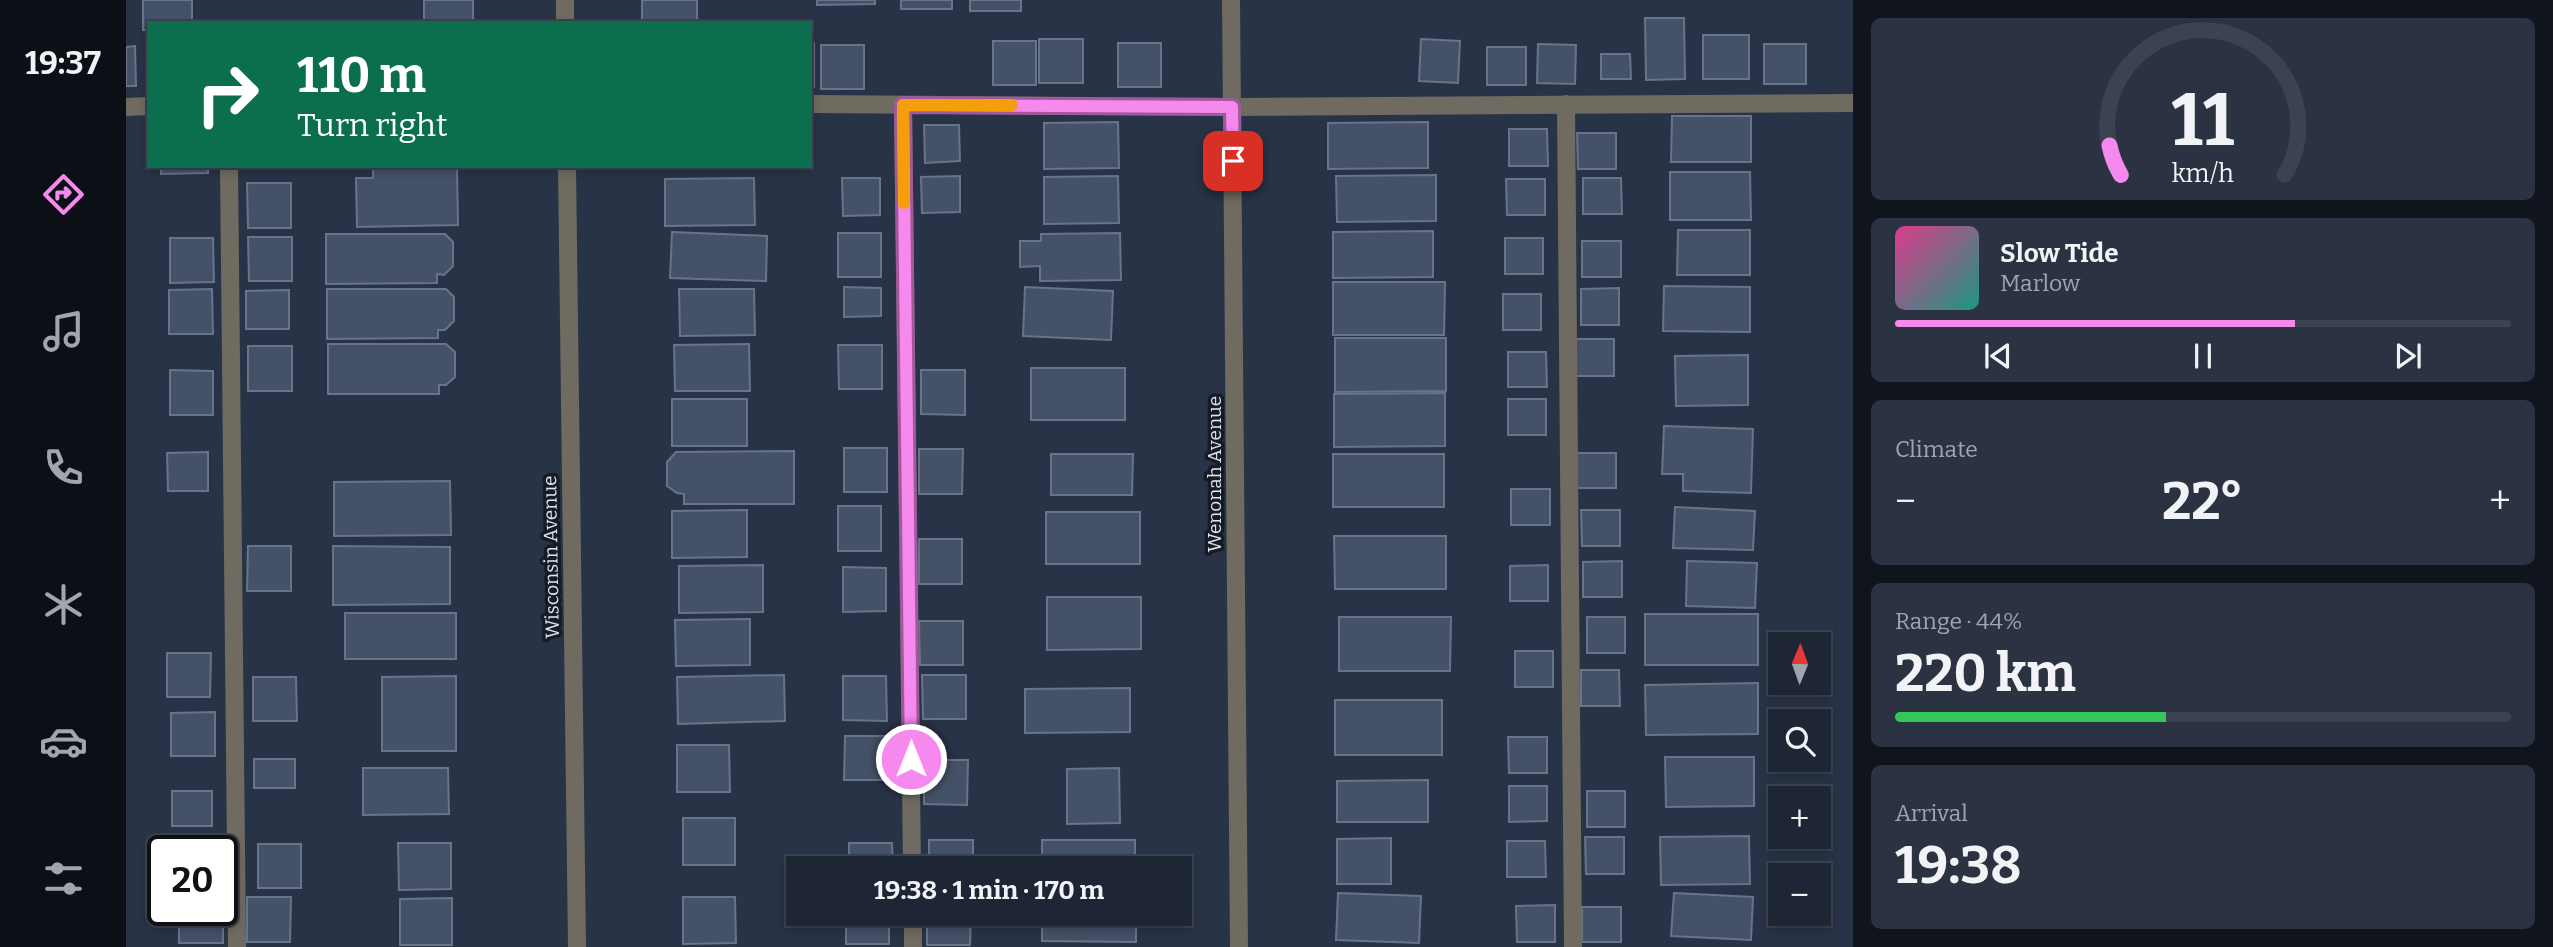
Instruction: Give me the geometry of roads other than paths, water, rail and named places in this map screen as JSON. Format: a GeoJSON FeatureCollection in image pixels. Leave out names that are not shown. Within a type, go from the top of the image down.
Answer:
{"type":"FeatureCollection","features":[{"type":"Feature","properties":{"kind":"street"},"geometry":{"type":"LineString","coordinates":[[565,0],[565,21]]}},
{"type":"Feature","properties":{"kind":"street","name":"Wenonah Avenue"},"geometry":{"type":"LineString","coordinates":[[1231,0],[1239,947]]}},
{"type":"Feature","properties":{"kind":"street"},"geometry":{"type":"LineString","coordinates":[[812,104],[1232,107],[1853,103]]}},
{"type":"Feature","properties":{"kind":"street"},"geometry":{"type":"LineString","coordinates":[[1566,104],[1573,947]]}},
{"type":"Feature","properties":{"kind":"street"},"geometry":{"type":"LineString","coordinates":[[903,105],[912,856]]}},
{"type":"Feature","properties":{"kind":"street"},"geometry":{"type":"LineString","coordinates":[[126,107],[147,107]]}},
{"type":"Feature","properties":{"kind":"street"},"geometry":{"type":"LineString","coordinates":[[229,168],[237,947]]}},
{"type":"Feature","properties":{"kind":"street","name":"Wisconsin Avenue"},"geometry":{"type":"LineString","coordinates":[[567,168],[577,947]]}},
{"type":"Feature","properties":{"kind":"street"},"geometry":{"type":"LineString","coordinates":[[913,926],[913,947]]}}]}
